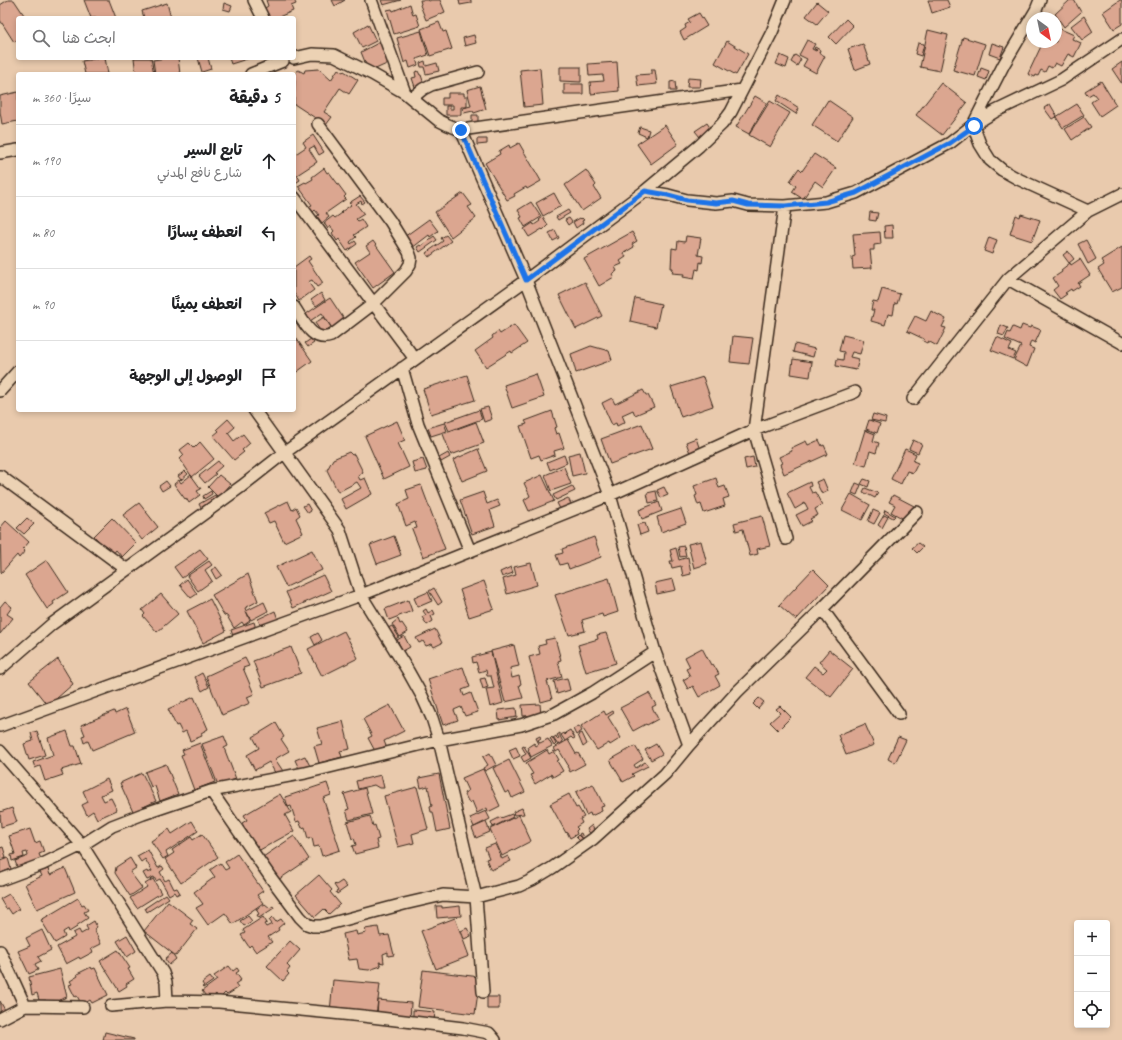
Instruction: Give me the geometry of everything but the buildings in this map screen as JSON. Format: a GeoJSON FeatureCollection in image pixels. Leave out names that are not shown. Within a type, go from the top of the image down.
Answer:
{"type":"FeatureCollection","features":[{"type":"Feature","properties":{"kind":"street"},"geometry":{"type":"LineString","coordinates":[[254,0],[262,16]]}},
{"type":"Feature","properties":{"kind":"street"},"geometry":{"type":"LineString","coordinates":[[371,0],[408,96]]}},
{"type":"Feature","properties":{"kind":"street"},"geometry":{"type":"LineString","coordinates":[[0,669],[52,624],[242,486],[284,453],[526,280],[645,191],[699,146],[722,124],[730,112],[772,32],[785,0]]}},
{"type":"Feature","properties":{"kind":"street"},"geometry":{"type":"LineString","coordinates":[[1040,0],[1036,10],[984,101],[974,126],[980,144],[990,160],[1002,170],[1018,180],[1088,211]]}},
{"type":"Feature","properties":{"kind":"street"},"geometry":{"type":"LineString","coordinates":[[645,191],[694,201],[716,203],[733,201],[748,205],[785,206],[826,202],[856,193],[950,143],[996,111],[1061,80],[1122,38]]}},
{"type":"Feature","properties":{"kind":"street"},"geometry":{"type":"LineString","coordinates":[[296,57],[312,54],[334,55],[372,74],[408,96],[438,120],[461,130],[742,90]]}},
{"type":"Feature","properties":{"kind":"street"},"geometry":{"type":"LineString","coordinates":[[257,72],[286,60]]}},
{"type":"Feature","properties":{"kind":"street"},"geometry":{"type":"LineString","coordinates":[[408,96],[431,85],[478,72]]}},
{"type":"Feature","properties":{"kind":"street"},"geometry":{"type":"LineString","coordinates":[[296,310],[315,335],[326,338],[331,336],[373,304],[406,271],[410,264],[411,258],[409,252],[390,221],[318,124]]}},
{"type":"Feature","properties":{"kind":"street"},"geometry":{"type":"LineString","coordinates":[[461,130],[526,280],[610,495],[655,652],[690,745]]}},
{"type":"Feature","properties":{"kind":"street"},"geometry":{"type":"LineString","coordinates":[[0,153],[16,151]]}},
{"type":"Feature","properties":{"kind":"street"},"geometry":{"type":"LineString","coordinates":[[912,399],[1008,279],[1088,211],[1122,194]]}},
{"type":"Feature","properties":{"kind":"street"},"geometry":{"type":"LineString","coordinates":[[296,200],[415,359]]}},
{"type":"Feature","properties":{"kind":"street"},"geometry":{"type":"LineString","coordinates":[[785,206],[754,430],[786,539]]}},
{"type":"Feature","properties":{"kind":"street"},"geometry":{"type":"LineString","coordinates":[[1008,279],[1122,343]]}},
{"type":"Feature","properties":{"kind":"street"},"geometry":{"type":"LineString","coordinates":[[402,368],[418,424],[470,551]]}},
{"type":"Feature","properties":{"kind":"street"},"geometry":{"type":"LineString","coordinates":[[0,391],[16,373]]}},
{"type":"Feature","properties":{"kind":"street"},"geometry":{"type":"LineString","coordinates":[[0,726],[361,595],[610,495],[754,430],[855,392]]}},
{"type":"Feature","properties":{"kind":"street"},"geometry":{"type":"LineString","coordinates":[[255,412],[340,530],[361,595],[418,690],[432,718],[439,740],[476,897],[483,992]]}},
{"type":"Feature","properties":{"kind":"street"},"geometry":{"type":"LineString","coordinates":[[0,476],[126,569]]}},
{"type":"Feature","properties":{"kind":"street"},"geometry":{"type":"LineString","coordinates":[[211,791],[271,878],[307,924],[313,926],[321,926],[443,895],[476,897],[519,886],[552,868],[593,839],[665,774],[737,692],[822,609],[917,512]]}},
{"type":"Feature","properties":{"kind":"street"},"geometry":{"type":"LineString","coordinates":[[822,609],[899,714]]}},
{"type":"Feature","properties":{"kind":"street"},"geometry":{"type":"LineString","coordinates":[[0,880],[43,864],[82,845],[112,826],[211,791],[305,773],[439,740],[521,724],[554,714],[592,693],[655,652]]}},
{"type":"Feature","properties":{"kind":"street"},"geometry":{"type":"LineString","coordinates":[[0,751],[82,845],[163,973],[166,982],[167,1001]]}},
{"type":"Feature","properties":{"kind":"street"},"geometry":{"type":"LineString","coordinates":[[0,951],[25,1006]]}},
{"type":"Feature","properties":{"kind":"street"},"geometry":{"type":"LineString","coordinates":[[111,1006],[167,1001],[219,1002],[363,1016],[463,1028],[489,1033],[495,1040]]}},
{"type":"Feature","properties":{"kind":"street"},"geometry":{"type":"LineString","coordinates":[[0,1019],[25,1006],[82,1007]]}},
{"type":"Feature","properties":{"kind":"route"},"geometry":{"type":"LineString","coordinates":[[461,130],[526,280],[645,191],[687,200],[716,203],[733,201],[748,205],[763,206],[804,205],[826,202],[856,193],[950,143],[974,126]]}}]}
